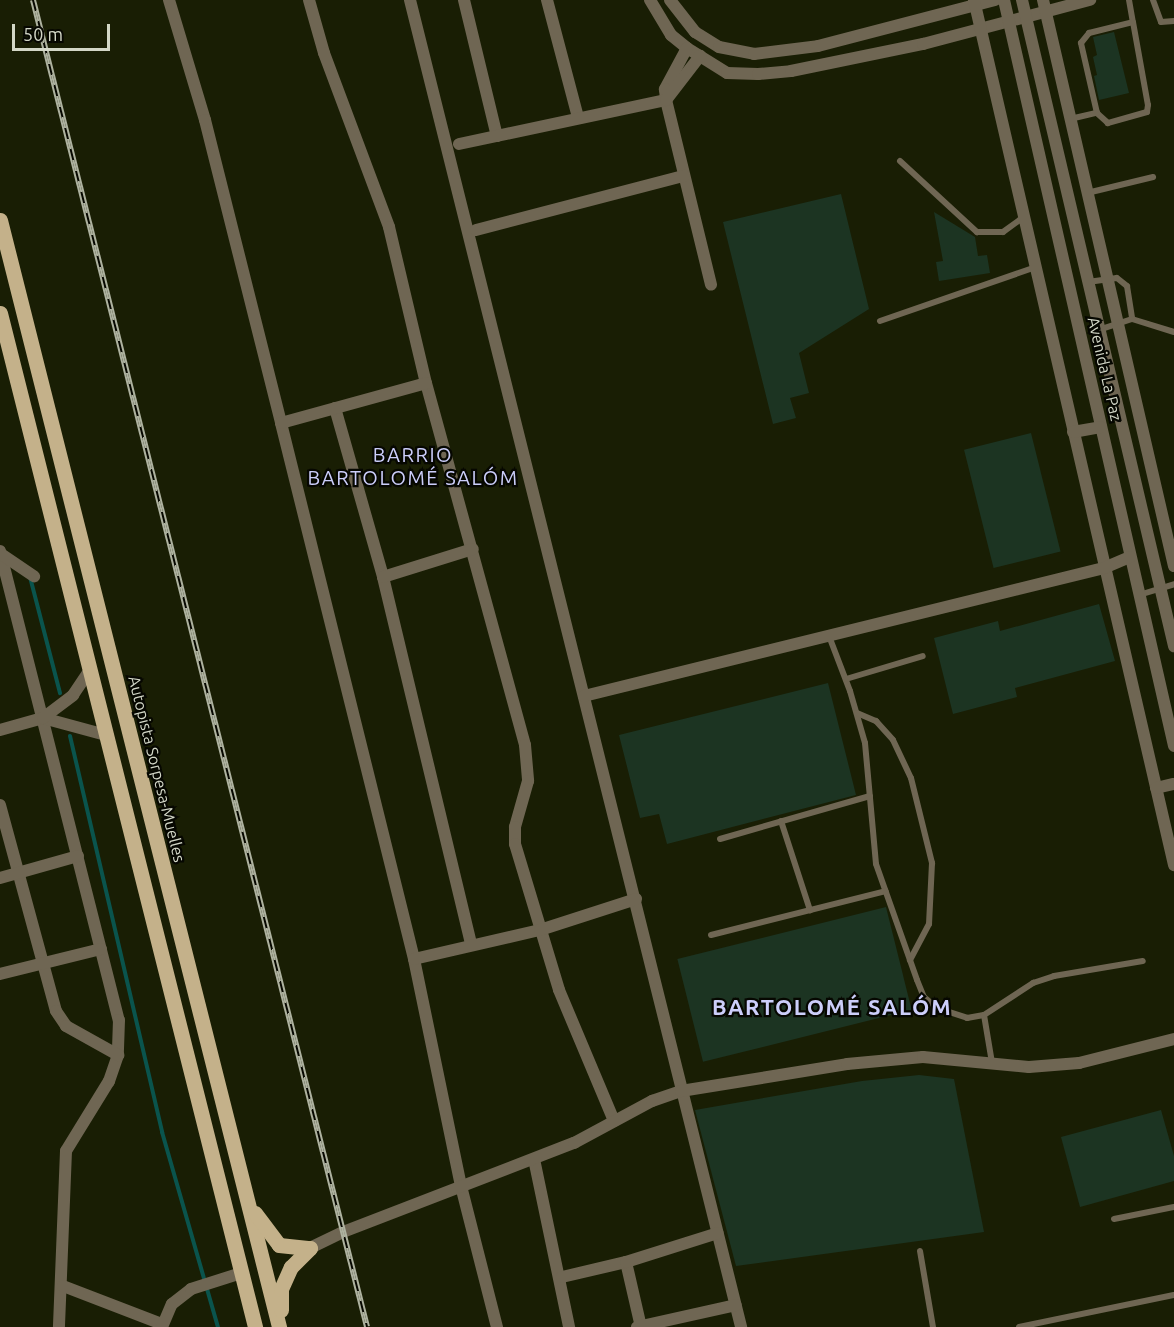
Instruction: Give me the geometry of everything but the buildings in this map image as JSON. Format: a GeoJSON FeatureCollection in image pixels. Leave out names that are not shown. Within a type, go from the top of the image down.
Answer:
{"type":"FeatureCollection","features":[{"type":"Feature","properties":{"kind":"main road","name":"Autopista Sorpesa-Muelles"},"geometry":{"type":"LineString","coordinates":[[0,220],[280,1327]]}},
{"type":"Feature","properties":{"kind":"main road"},"geometry":{"type":"LineString","coordinates":[[0,313],[255,1327]]}},
{"type":"Feature","properties":{"kind":"main road"},"geometry":{"type":"LineString","coordinates":[[248,1202],[279,1245],[310,1248]]}},
{"type":"Feature","properties":{"kind":"main road"},"geometry":{"type":"LineString","coordinates":[[280,1327],[281,1289],[291,1268],[310,1248]]}},
{"type":"Feature","properties":{"kind":"street"},"geometry":{"type":"LineString","coordinates":[[169,0],[205,120],[414,958],[461,1186],[497,1327]]}},
{"type":"Feature","properties":{"kind":"street"},"geometry":{"type":"LineString","coordinates":[[309,0],[324,53],[389,227],[426,383],[525,745],[528,781],[515,827],[515,844],[558,990],[614,1121]]}},
{"type":"Feature","properties":{"kind":"street"},"geometry":{"type":"LineString","coordinates":[[410,0],[741,1327]]}},
{"type":"Feature","properties":{"kind":"street"},"geometry":{"type":"LineString","coordinates":[[464,0],[497,136]]}},
{"type":"Feature","properties":{"kind":"street"},"geometry":{"type":"LineString","coordinates":[[547,0],[578,117]]}},
{"type":"Feature","properties":{"kind":"street"},"geometry":{"type":"LineString","coordinates":[[650,0],[671,35],[727,73],[791,71],[923,44],[1026,16],[1044,6],[1090,0]]}},
{"type":"Feature","properties":{"kind":"street"},"geometry":{"type":"LineString","coordinates":[[670,0],[694,32],[719,47],[754,54],[818,46],[975,3],[995,0]]}},
{"type":"Feature","properties":{"kind":"street","name":"Avenida La Paz"},"geometry":{"type":"LineString","coordinates":[[1004,0],[1174,746]]}},
{"type":"Feature","properties":{"kind":"street","name":"Avenida La Paz"},"geometry":{"type":"LineString","coordinates":[[1022,0],[1174,646]]}},
{"type":"Feature","properties":{"kind":"street"},"geometry":{"type":"LineString","coordinates":[[975,3],[1174,865]]}},
{"type":"Feature","properties":{"kind":"street"},"geometry":{"type":"LineString","coordinates":[[1044,6],[1174,566]]}},
{"type":"Feature","properties":{"kind":"street"},"geometry":{"type":"LineString","coordinates":[[687,48],[664,88],[711,285]]}},
{"type":"Feature","properties":{"kind":"street"},"geometry":{"type":"LineString","coordinates":[[459,144],[666,100],[700,56]]}},
{"type":"Feature","properties":{"kind":"street"},"geometry":{"type":"LineString","coordinates":[[476,230],[684,177]]}},
{"type":"Feature","properties":{"kind":"street"},"geometry":{"type":"LineString","coordinates":[[281,423],[426,383]]}},
{"type":"Feature","properties":{"kind":"street"},"geometry":{"type":"LineString","coordinates":[[335,408],[383,577],[471,944]]}},
{"type":"Feature","properties":{"kind":"street"},"geometry":{"type":"LineString","coordinates":[[1073,432],[1101,427]]}},
{"type":"Feature","properties":{"kind":"street"},"geometry":{"type":"LineString","coordinates":[[383,577],[473,549]]}},
{"type":"Feature","properties":{"kind":"street"},"geometry":{"type":"LineString","coordinates":[[0,553],[34,576]]}},
{"type":"Feature","properties":{"kind":"street"},"geometry":{"type":"LineString","coordinates":[[0,553],[119,1020],[118,1055],[109,1081],[66,1151],[63,1286],[59,1327]]}},
{"type":"Feature","properties":{"kind":"street"},"geometry":{"type":"LineString","coordinates":[[584,696],[1104,568],[1130,557]]}},
{"type":"Feature","properties":{"kind":"street"},"geometry":{"type":"LineString","coordinates":[[0,730],[43,718],[73,695],[90,670]]}},
{"type":"Feature","properties":{"kind":"street"},"geometry":{"type":"LineString","coordinates":[[43,718],[106,735]]}},
{"type":"Feature","properties":{"kind":"street"},"geometry":{"type":"LineString","coordinates":[[1156,788],[1174,784]]}},
{"type":"Feature","properties":{"kind":"street"},"geometry":{"type":"LineString","coordinates":[[0,805],[60,1019],[81,1036],[118,1055]]}},
{"type":"Feature","properties":{"kind":"street"},"geometry":{"type":"LineString","coordinates":[[0,878],[78,856]]}},
{"type":"Feature","properties":{"kind":"street"},"geometry":{"type":"LineString","coordinates":[[414,958],[540,930],[636,899]]}},
{"type":"Feature","properties":{"kind":"street"},"geometry":{"type":"LineString","coordinates":[[0,974],[101,949]]}},
{"type":"Feature","properties":{"kind":"street"},"geometry":{"type":"LineString","coordinates":[[310,1248],[461,1186],[574,1143],[614,1121],[681,1092],[858,1063],[923,1057],[1029,1066],[1079,1063],[1174,1039]]}},
{"type":"Feature","properties":{"kind":"street"},"geometry":{"type":"LineString","coordinates":[[534,1159],[562,1277],[569,1327]]}},
{"type":"Feature","properties":{"kind":"street"},"geometry":{"type":"LineString","coordinates":[[562,1277],[626,1262],[718,1233]]}},
{"type":"Feature","properties":{"kind":"street"},"geometry":{"type":"LineString","coordinates":[[626,1262],[640,1327],[736,1305]]}},
{"type":"Feature","properties":{"kind":"street"},"geometry":{"type":"LineString","coordinates":[[63,1286],[162,1326],[172,1304],[191,1289],[241,1273]]}},
{"type":"Feature","properties":{"kind":"lane"},"geometry":{"type":"LineString","coordinates":[[1129,0],[1133,22],[1147,112],[1108,123],[1097,113],[1081,43],[1083,37],[1133,22]]}},
{"type":"Feature","properties":{"kind":"lane"},"geometry":{"type":"LineString","coordinates":[[1153,0],[1161,22],[1174,21]]}},
{"type":"Feature","properties":{"kind":"lane"},"geometry":{"type":"LineString","coordinates":[[1070,119],[1097,113]]}},
{"type":"Feature","properties":{"kind":"lane"},"geometry":{"type":"LineString","coordinates":[[900,161],[977,232],[1003,232],[1024,217]]}},
{"type":"Feature","properties":{"kind":"lane"},"geometry":{"type":"LineString","coordinates":[[1087,193],[1153,177]]}},
{"type":"Feature","properties":{"kind":"lane"},"geometry":{"type":"LineString","coordinates":[[880,321],[1036,267]]}},
{"type":"Feature","properties":{"kind":"lane"},"geometry":{"type":"LineString","coordinates":[[1087,282],[1117,278],[1127,286],[1132,319]]}},
{"type":"Feature","properties":{"kind":"lane"},"geometry":{"type":"LineString","coordinates":[[1099,330],[1118,326],[1132,319],[1174,332]]}},
{"type":"Feature","properties":{"kind":"lane"},"geometry":{"type":"LineString","coordinates":[[1139,595],[1174,584]]}},
{"type":"Feature","properties":{"kind":"lane"},"geometry":{"type":"LineString","coordinates":[[829,636],[857,713],[870,770],[876,864],[924,997],[937,1008],[967,1018],[984,1015],[1034,983],[1054,976],[1143,961]]}},
{"type":"Feature","properties":{"kind":"lane"},"geometry":{"type":"LineString","coordinates":[[846,679],[922,656]]}},
{"type":"Feature","properties":{"kind":"lane"},"geometry":{"type":"LineString","coordinates":[[857,713],[876,721],[893,740],[911,778],[932,862],[929,924],[910,960]]}},
{"type":"Feature","properties":{"kind":"lane"},"geometry":{"type":"LineString","coordinates":[[720,838],[870,796]]}},
{"type":"Feature","properties":{"kind":"lane"},"geometry":{"type":"LineString","coordinates":[[781,821],[810,910]]}},
{"type":"Feature","properties":{"kind":"lane"},"geometry":{"type":"LineString","coordinates":[[711,935],[886,891]]}},
{"type":"Feature","properties":{"kind":"lane"},"geometry":{"type":"LineString","coordinates":[[984,1015],[992,1063]]}},
{"type":"Feature","properties":{"kind":"lane"},"geometry":{"type":"LineString","coordinates":[[1114,1219],[1174,1207]]}},
{"type":"Feature","properties":{"kind":"lane"},"geometry":{"type":"LineString","coordinates":[[920,1251],[933,1327]]}},
{"type":"Feature","properties":{"kind":"lane"},"geometry":{"type":"LineString","coordinates":[[1019,1327],[1174,1295]]}},
{"type":"Feature","properties":{"kind":"waterway"},"geometry":{"type":"LineString","coordinates":[[30,577],[60,693]]}},
{"type":"Feature","properties":{"kind":"waterway"},"geometry":{"type":"LineString","coordinates":[[70,736],[162,1132],[218,1327]]}},
{"type":"Feature","properties":{"kind":"railway"},"geometry":{"type":"LineString","coordinates":[[33,0],[367,1327]]}},
{"type":"Feature","properties":{"kind":"district","name":"BARRIO BARTOLOMÉ SALÓM"},"geometry":{"type":"Point","coordinates":[413,466]}},
{"type":"Feature","properties":{"kind":"district","name":"BARTOLOMÉ SALÓM"},"geometry":{"type":"Point","coordinates":[832,1007]}}]}
